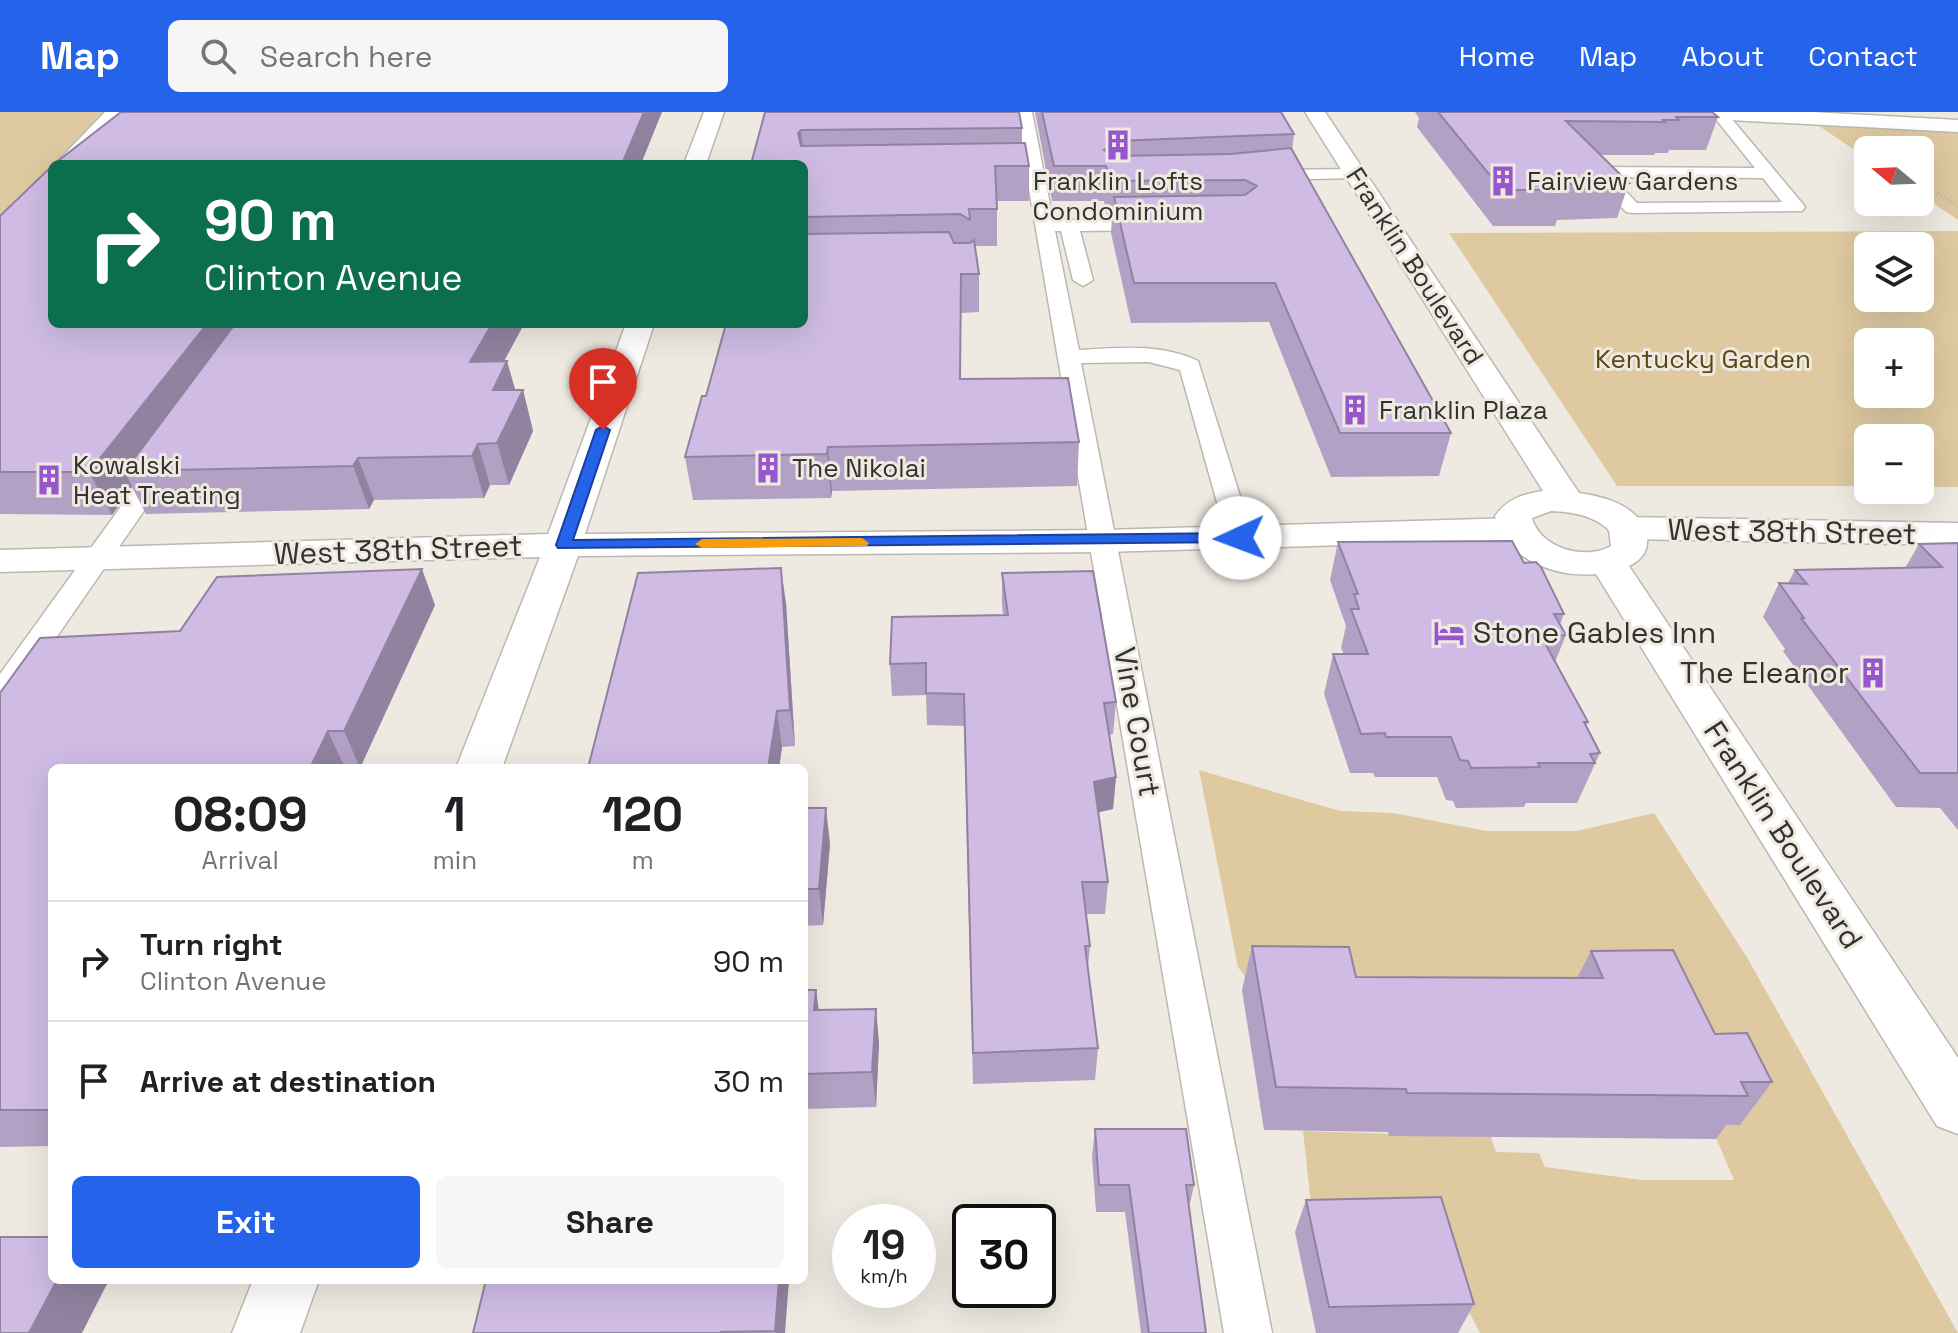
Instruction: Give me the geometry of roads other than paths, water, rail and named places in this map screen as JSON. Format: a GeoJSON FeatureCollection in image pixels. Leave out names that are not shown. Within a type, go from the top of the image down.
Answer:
{"type":"FeatureCollection","features":[{"type":"Feature","properties":{"kind":"street"},"geometry":{"type":"LineString","coordinates":[[70,160],[117,112]]}},
{"type":"Feature","properties":{"kind":"street"},"geometry":{"type":"LineString","coordinates":[[696,160],[714,112]]}},
{"type":"Feature","properties":{"kind":"street","name":"Franklin Boulevard"},"geometry":{"type":"LineString","coordinates":[[1315,112],[1567,501]]}},
{"type":"Feature","properties":{"kind":"street"},"geometry":{"type":"LineString","coordinates":[[1692,112],[1958,126]]}},
{"type":"Feature","properties":{"kind":"street"},"geometry":{"type":"LineString","coordinates":[[481,764],[563,545],[639,328]]}},
{"type":"Feature","properties":{"kind":"street"},"geometry":{"type":"LineString","coordinates":[[1515,529],[1513,516],[1521,507],[1542,501],[1567,501],[1607,513],[1616,545]]}},
{"type":"Feature","properties":{"kind":"street","name":"West 38th Street"},"geometry":{"type":"LineString","coordinates":[[0,561],[563,545],[1104,541],[1515,529],[1533,547],[1572,561],[1616,545],[1958,534]]}},
{"type":"Feature","properties":{"kind":"street","name":"Franklin Boulevard"},"geometry":{"type":"LineString","coordinates":[[1616,545],[1958,1108]]}},
{"type":"Feature","properties":{"kind":"street"},"geometry":{"type":"LineString","coordinates":[[266,1333],[284,1284]]}},
{"type":"Feature","properties":{"kind":"lane","name":"Vine Court"},"geometry":{"type":"LineString","coordinates":[[1024,112],[1026,169],[1057,226],[1069,357],[1248,1333]]}},
{"type":"Feature","properties":{"kind":"lane"},"geometry":{"type":"LineString","coordinates":[[1719,113],[1796,207],[1632,208],[1597,172],[1767,173]]}},
{"type":"Feature","properties":{"kind":"lane"},"geometry":{"type":"LineString","coordinates":[[1240,179],[1267,175],[1355,174]]}},
{"type":"Feature","properties":{"kind":"lane"},"geometry":{"type":"LineString","coordinates":[[1083,280],[1057,226],[1178,224]]}},
{"type":"Feature","properties":{"kind":"lane"},"geometry":{"type":"LineString","coordinates":[[1069,357],[1158,356],[1178,358],[1190,366],[1240,538]]}},
{"type":"Feature","properties":{"kind":"lane"},"geometry":{"type":"LineString","coordinates":[[0,696],[177,446]]}},
{"type":"Feature","properties":{"kind":"place","name":"Franklin Lofts Condominium"},"geometry":{"type":"Point","coordinates":[1118,145]}},
{"type":"Feature","properties":{"kind":"place","name":"Fairview Gardens"},"geometry":{"type":"Point","coordinates":[1503,181]}},
{"type":"Feature","properties":{"kind":"place","name":"Franklin Plaza"},"geometry":{"type":"Point","coordinates":[1355,410]}},
{"type":"Feature","properties":{"kind":"place","name":"The Nikolai"},"geometry":{"type":"Point","coordinates":[768,468]}},
{"type":"Feature","properties":{"kind":"place","name":"Kowalski Heat Treating"},"geometry":{"type":"Point","coordinates":[49,480]}},
{"type":"Feature","properties":{"kind":"place","name":"Stone Gables Inn"},"geometry":{"type":"Point","coordinates":[1449,633]}},
{"type":"Feature","properties":{"kind":"place","name":"The Eleanor"},"geometry":{"type":"Point","coordinates":[1873,673]}},
{"type":"Feature","properties":{"kind":"park label","name":"Kentucky Garden"},"geometry":{"type":"Point","coordinates":[1703,359]}}]}
